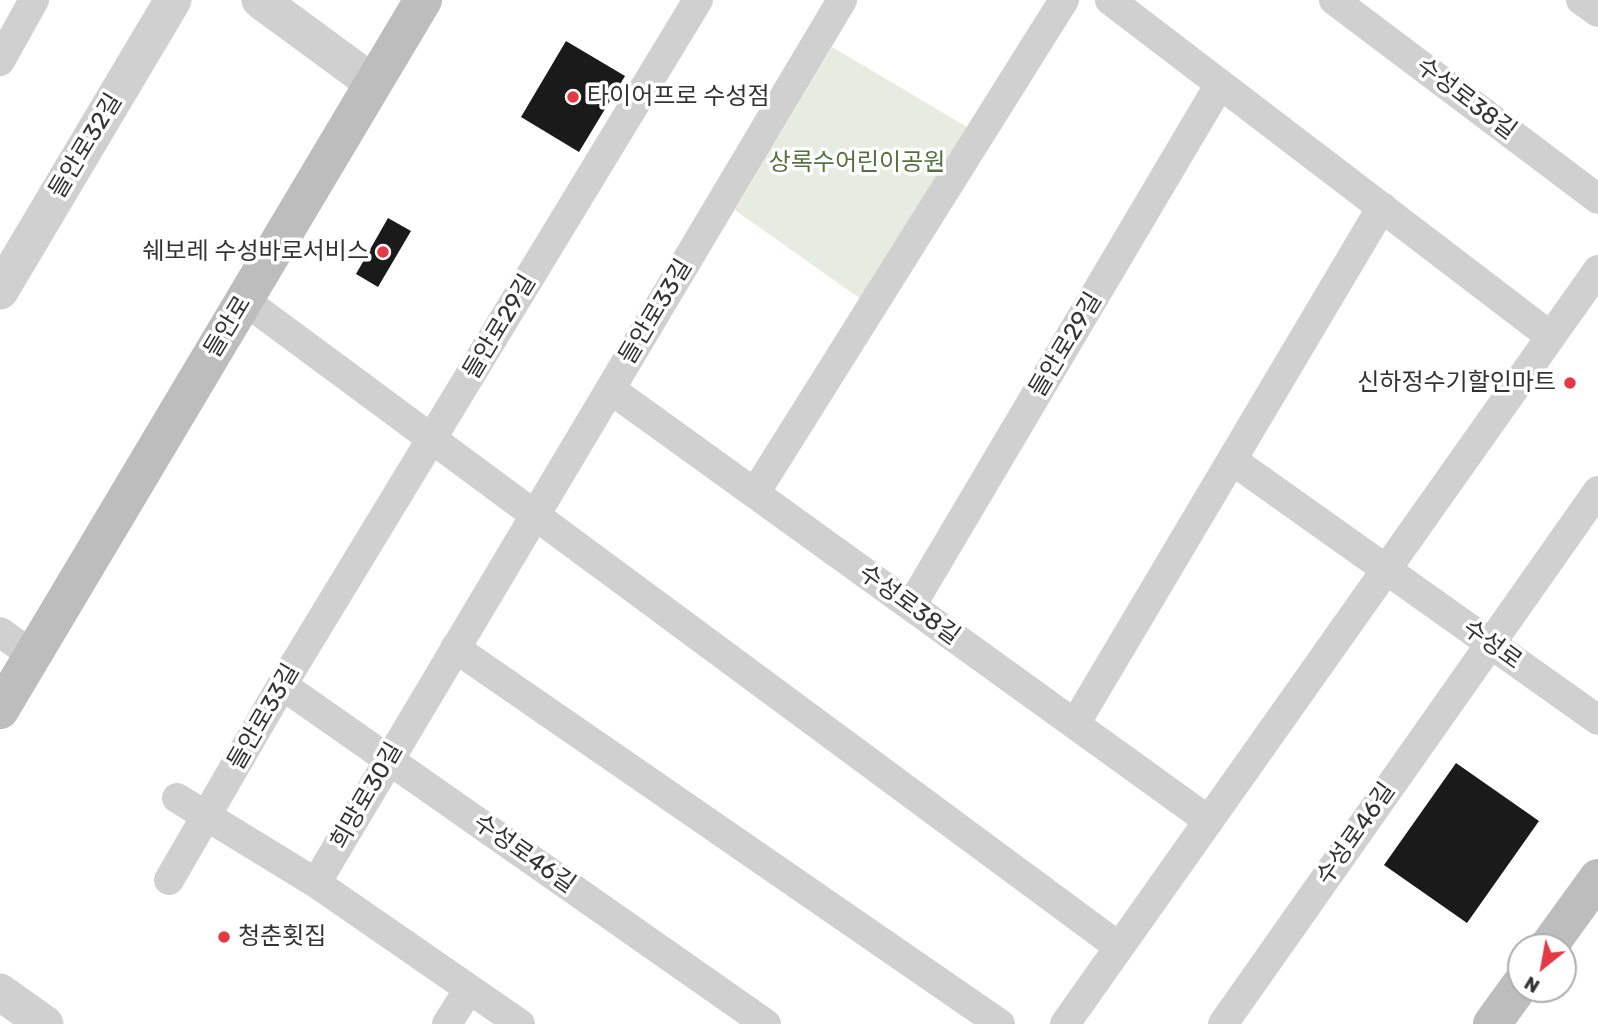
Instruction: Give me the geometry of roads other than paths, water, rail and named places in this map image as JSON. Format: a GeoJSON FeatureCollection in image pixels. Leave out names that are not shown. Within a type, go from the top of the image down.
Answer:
{"type":"FeatureCollection","features":[{"type":"Feature","properties":{"kind":"main road","name":"들안로"},"geometry":{"type":"LineString","coordinates":[[0,710],[423,0]]}},
{"type":"Feature","properties":{"kind":"main road"},"geometry":{"type":"LineString","coordinates":[[1558,933],[1598,878]]}},
{"type":"Feature","properties":{"kind":"main road"},"geometry":{"type":"LineString","coordinates":[[1492,1024],[1507,1003]]}},
{"type":"Feature","properties":{"kind":"street"},"geometry":{"type":"LineString","coordinates":[[0,61],[34,0]]}},
{"type":"Feature","properties":{"kind":"street","name":"들안로32길"},"geometry":{"type":"LineString","coordinates":[[0,291],[173,0]]}},
{"type":"Feature","properties":{"kind":"street"},"geometry":{"type":"LineString","coordinates":[[260,0],[373,83]]}},
{"type":"Feature","properties":{"kind":"street","name":"들안로29길"},"geometry":{"type":"LineString","coordinates":[[432,439],[698,0]]}},
{"type":"Feature","properties":{"kind":"street","name":"들안로33길"},"geometry":{"type":"LineString","coordinates":[[535,514],[842,0]]}},
{"type":"Feature","properties":{"kind":"street"},"geometry":{"type":"LineString","coordinates":[[755,493],[1064,0]]}},
{"type":"Feature","properties":{"kind":"street"},"geometry":{"type":"LineString","coordinates":[[1110,0],[1550,336]]}},
{"type":"Feature","properties":{"kind":"street","name":"수성로38길"},"geometry":{"type":"LineString","coordinates":[[1334,0],[1598,199]]}},
{"type":"Feature","properties":{"kind":"street"},"geometry":{"type":"LineString","coordinates":[[1581,0],[1598,12]]}},
{"type":"Feature","properties":{"kind":"street","name":"들안로29길"},"geometry":{"type":"LineString","coordinates":[[911,606],[1220,84]]}},
{"type":"Feature","properties":{"kind":"street"},"geometry":{"type":"LineString","coordinates":[[1075,724],[1382,208]]}},
{"type":"Feature","properties":{"kind":"street"},"geometry":{"type":"LineString","coordinates":[[1065,1024],[1598,271]]}},
{"type":"Feature","properties":{"kind":"street"},"geometry":{"type":"LineString","coordinates":[[244,300],[1119,947]]}},
{"type":"Feature","properties":{"kind":"street","name":"수성로38길"},"geometry":{"type":"LineString","coordinates":[[610,388],[1209,821]]}},
{"type":"Feature","properties":{"kind":"street","name":"들안로33길"},"geometry":{"type":"LineString","coordinates":[[169,880],[282,685],[432,439]]}},
{"type":"Feature","properties":{"kind":"street","name":"수성로"},"geometry":{"type":"LineString","coordinates":[[1232,460],[1387,567],[1598,720]]}},
{"type":"Feature","properties":{"kind":"street"},"geometry":{"type":"LineString","coordinates":[[1490,644],[1598,491]]}},
{"type":"Feature","properties":{"kind":"street","name":"희망로30길"},"geometry":{"type":"LineString","coordinates":[[316,883],[535,514]]}},
{"type":"Feature","properties":{"kind":"street"},"geometry":{"type":"LineString","coordinates":[[0,632],[32,654]]}},
{"type":"Feature","properties":{"kind":"street","name":"수성로46길"},"geometry":{"type":"LineString","coordinates":[[1223,1024],[1490,644]]}},
{"type":"Feature","properties":{"kind":"street"},"geometry":{"type":"LineString","coordinates":[[455,648],[1000,1024]]}},
{"type":"Feature","properties":{"kind":"street","name":"수성로46길"},"geometry":{"type":"LineString","coordinates":[[282,685],[766,1024]]}},
{"type":"Feature","properties":{"kind":"street"},"geometry":{"type":"LineString","coordinates":[[177,798],[316,883],[520,1024]]}},
{"type":"Feature","properties":{"kind":"street"},"geometry":{"type":"LineString","coordinates":[[447,1024],[469,989]]}},
{"type":"Feature","properties":{"kind":"street"},"geometry":{"type":"LineString","coordinates":[[0,992],[45,1024]]}},
{"type":"Feature","properties":{"kind":"place","name":"타이어프로 수성점"},"geometry":{"type":"Point","coordinates":[573,97]}},
{"type":"Feature","properties":{"kind":"place","name":"쉐보레 수성바로서비스"},"geometry":{"type":"Point","coordinates":[383,252]}},
{"type":"Feature","properties":{"kind":"place","name":"신하정수기할인마트"},"geometry":{"type":"Point","coordinates":[1570,383]}},
{"type":"Feature","properties":{"kind":"place","name":"청춘횟집"},"geometry":{"type":"Point","coordinates":[224,937]}},
{"type":"Feature","properties":{"kind":"park label","name":"상록수어린이공원"},"geometry":{"type":"Point","coordinates":[857,163]}}]}
